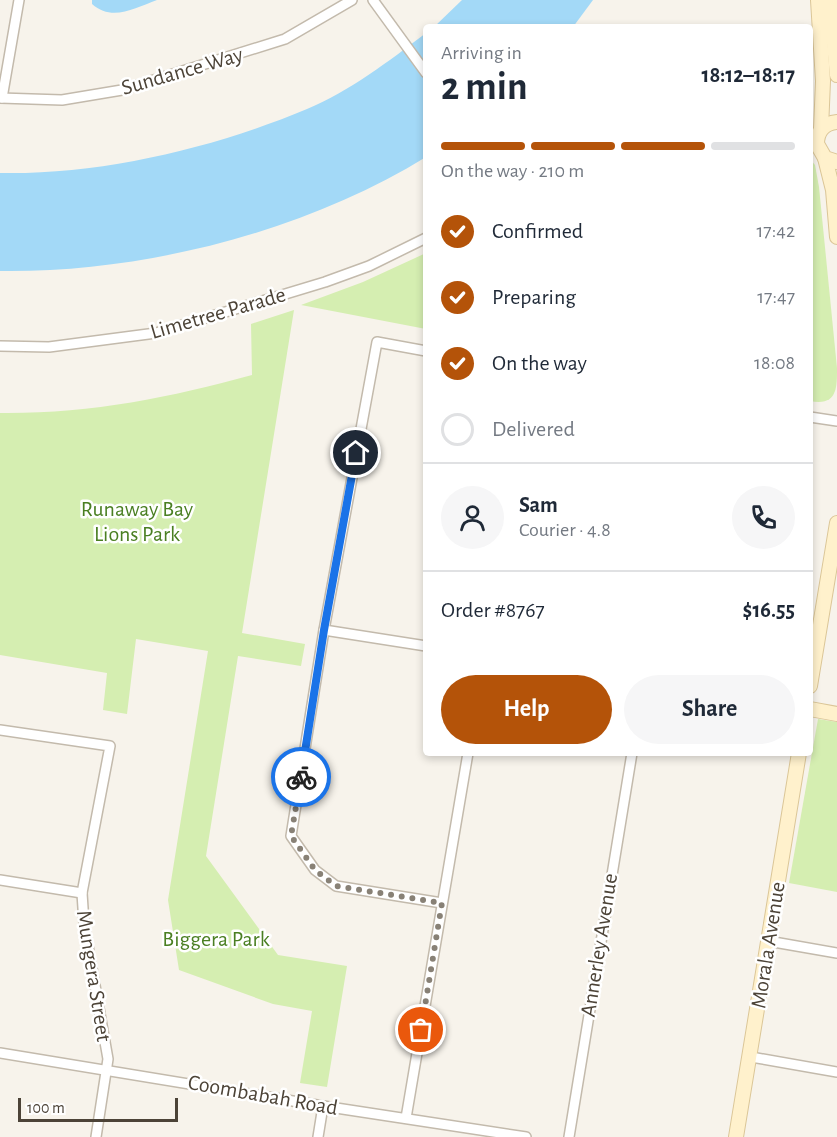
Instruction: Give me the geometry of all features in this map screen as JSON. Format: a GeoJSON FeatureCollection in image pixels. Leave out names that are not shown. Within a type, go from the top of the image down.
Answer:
{"type":"FeatureCollection","features":[{"type":"Feature","properties":{"kind":"main road"},"geometry":{"type":"LineString","coordinates":[[818,0],[824,81],[817,144],[833,190],[837,237]]}},
{"type":"Feature","properties":{"kind":"main road"},"geometry":{"type":"LineString","coordinates":[[830,0],[837,75]]}},
{"type":"Feature","properties":{"kind":"main road"},"geometry":{"type":"LineString","coordinates":[[817,133],[827,124],[837,122]]}},
{"type":"Feature","properties":{"kind":"main road"},"geometry":{"type":"LineString","coordinates":[[813,670],[833,566],[837,523]]}},
{"type":"Feature","properties":{"kind":"main road"},"geometry":{"type":"LineString","coordinates":[[813,710],[837,714]]}},
{"type":"Feature","properties":{"kind":"main road","name":"Morala Avenue"},"geometry":{"type":"LineString","coordinates":[[736,1137],[751,1057],[799,756]]}},
{"type":"Feature","properties":{"kind":"street"},"geometry":{"type":"LineString","coordinates":[[1,98],[19,0]]}},
{"type":"Feature","properties":{"kind":"street","name":"Sundance Way"},"geometry":{"type":"LineString","coordinates":[[1,98],[62,100],[122,90],[285,39],[352,0]]}},
{"type":"Feature","properties":{"kind":"street"},"geometry":{"type":"LineString","coordinates":[[373,0],[423,69]]}},
{"type":"Feature","properties":{"kind":"street","name":"Limetree Parade"},"geometry":{"type":"LineString","coordinates":[[0,346],[50,347],[156,333],[325,282],[369,266],[423,239]]}},
{"type":"Feature","properties":{"kind":"street"},"geometry":{"type":"LineString","coordinates":[[423,350],[376,342],[324,630],[291,836],[315,870],[336,886],[442,903]]}},
{"type":"Feature","properties":{"kind":"street"},"geometry":{"type":"LineString","coordinates":[[813,417],[837,421]]}},
{"type":"Feature","properties":{"kind":"street"},"geometry":{"type":"LineString","coordinates":[[324,630],[423,646]]}},
{"type":"Feature","properties":{"kind":"street","name":"Mungera Street"},"geometry":{"type":"LineString","coordinates":[[0,730],[110,746],[82,893],[84,923],[108,1059],[96,1137]]}},
{"type":"Feature","properties":{"kind":"street"},"geometry":{"type":"LineString","coordinates":[[406,1119],[467,756]]}},
{"type":"Feature","properties":{"kind":"street","name":"Annerley Avenue"},"geometry":{"type":"LineString","coordinates":[[569,1137],[632,756]]}},
{"type":"Feature","properties":{"kind":"street"},"geometry":{"type":"LineString","coordinates":[[0,880],[82,893]]}},
{"type":"Feature","properties":{"kind":"street"},"geometry":{"type":"LineString","coordinates":[[768,941],[837,953]]}},
{"type":"Feature","properties":{"kind":"street","name":"Coombabah Road"},"geometry":{"type":"LineString","coordinates":[[0,1053],[526,1137]]}},
{"type":"Feature","properties":{"kind":"street"},"geometry":{"type":"LineString","coordinates":[[751,1057],[837,1072]]}},
{"type":"Feature","properties":{"kind":"street"},"geometry":{"type":"LineString","coordinates":[[318,1137],[323,1106]]}},
{"type":"Feature","properties":{"kind":"green space"},"geometry":{"type":"Polygon","coordinates":[[[813,163],[819,187],[837,368],[834,394],[826,401],[813,401],[813,163]]]}},
{"type":"Feature","properties":{"kind":"green space"},"geometry":{"type":"Polygon","coordinates":[[[423,254],[423,328],[301,305],[363,282],[423,254]]]}},
{"type":"Feature","properties":{"kind":"green space","name":"Runaway Bay Lions Park"},"geometry":{"type":"Polygon","coordinates":[[[294,310],[242,633],[305,644],[301,666],[238,656],[206,856],[278,955],[347,966],[327,1087],[300,1083],[312,1011],[273,1004],[179,970],[168,900],[208,651],[136,639],[127,714],[103,710],[107,673],[0,655],[0,413],[64,411],[128,403],[190,391],[252,375],[251,324],[294,310]]]}},
{"type":"Feature","properties":{"kind":"green space"},"geometry":{"type":"Polygon","coordinates":[[[818,719],[837,722],[837,892],[789,883],[818,719]]]}},
{"type":"Feature","properties":{"kind":"water"},"geometry":{"type":"Polygon","coordinates":[[[92,0],[157,0],[132,10],[116,13],[100,9],[92,4],[92,0]]]}},
{"type":"Feature","properties":{"kind":"water"},"geometry":{"type":"Polygon","coordinates":[[[462,0],[593,0],[575,24],[437,24],[462,0]]]}},
{"type":"Feature","properties":{"kind":"water"},"geometry":{"type":"Polygon","coordinates":[[[423,35],[423,159],[379,184],[275,227],[165,256],[110,265],[54,270],[0,271],[0,173],[78,169],[117,164],[196,147],[271,123],[323,102],[383,65],[423,35]]]}},
{"type":"Feature","properties":{"kind":"way so far"},"geometry":{"type":"LineString","coordinates":[[301,777],[291,836],[323,878],[336,886],[442,903],[421,1030]]}},
{"type":"Feature","properties":{"kind":"route"},"geometry":{"type":"LineString","coordinates":[[301,777],[324,630],[356,453]]}},
{"type":"Feature","properties":{"kind":"park label","name":"Biggera Park"},"geometry":{"type":"Point","coordinates":[216,939]}}]}
